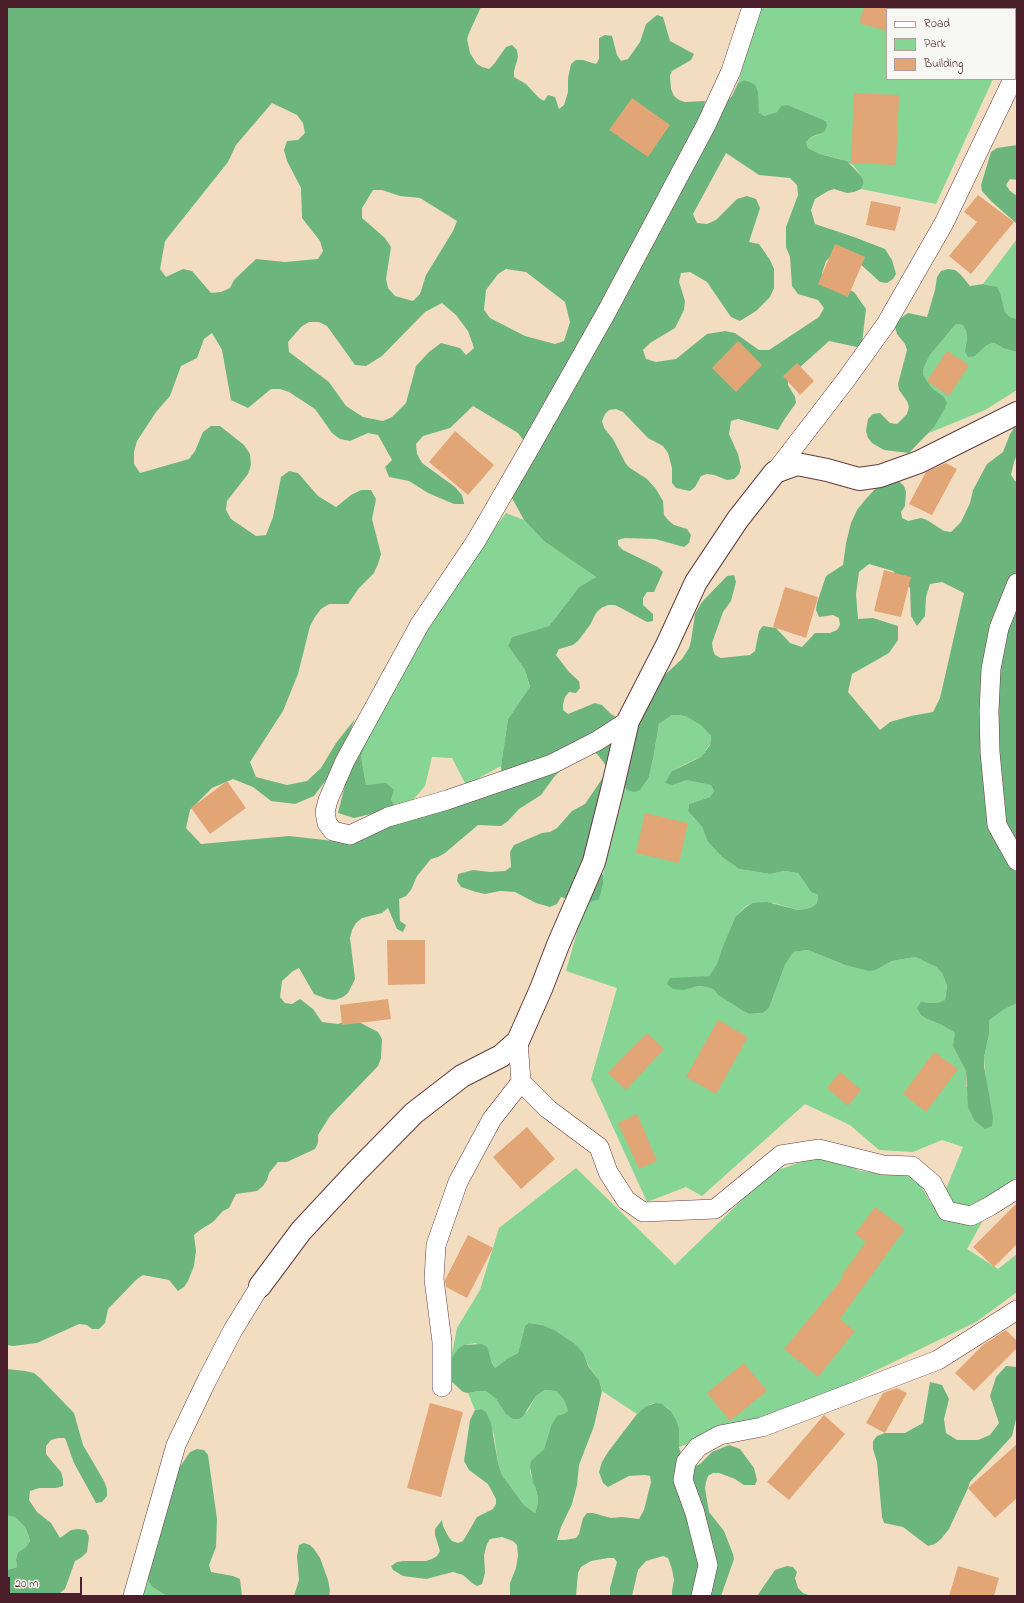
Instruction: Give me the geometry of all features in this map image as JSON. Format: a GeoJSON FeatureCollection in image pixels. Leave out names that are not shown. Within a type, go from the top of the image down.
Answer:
{"type":"FeatureCollection","features":[{"type":"Feature","properties":{"kind":"street"},"geometry":{"type":"LineString","coordinates":[[628,721],[597,741],[552,764],[447,800],[388,817],[350,835],[334,831],[327,823],[324,812],[348,754],[420,624],[476,541],[528,451],[606,313],[706,125],[731,72],[752,7]]}},
{"type":"Feature","properties":{"kind":"street"},"geometry":{"type":"LineString","coordinates":[[133,1596],[176,1445],[223,1349],[260,1286],[301,1231],[414,1113],[462,1076],[501,1056],[518,1041],[594,862],[628,721],[667,645],[696,582],[738,519],[845,381],[886,324],[944,223],[1013,80]]}},
{"type":"Feature","properties":{"kind":"street"},"geometry":{"type":"LineString","coordinates":[[775,472],[797,464],[827,470],[859,479],[880,476],[919,462],[1017,413]]}},
{"type":"Feature","properties":{"kind":"street"},"geometry":{"type":"LineString","coordinates":[[1017,583],[999,628],[990,669],[990,752],[997,825],[1017,861]]}},
{"type":"Feature","properties":{"kind":"street"},"geometry":{"type":"LineString","coordinates":[[518,1041],[521,1082],[548,1109],[599,1146],[608,1172],[626,1200],[642,1212],[715,1209],[781,1155],[819,1150],[883,1166],[912,1166],[932,1183],[947,1211],[970,1216],[990,1206],[1017,1189]]}},
{"type":"Feature","properties":{"kind":"street"},"geometry":{"type":"LineString","coordinates":[[442,1387],[442,1342],[434,1279],[436,1245],[458,1182],[492,1119],[521,1082]]}},
{"type":"Feature","properties":{"kind":"street"},"geometry":{"type":"LineString","coordinates":[[701,1596],[708,1565],[695,1513],[683,1480],[686,1462],[698,1447],[720,1435],[762,1427],[938,1360],[1017,1310]]}},
{"type":"Feature","properties":{"kind":"green space"},"geometry":{"type":"Polygon","coordinates":[[[7,7],[481,7],[467,39],[470,53],[477,64],[489,69],[506,47],[512,45],[517,50],[518,57],[514,77],[526,84],[539,98],[544,101],[548,95],[555,97],[559,109],[564,105],[568,92],[568,78],[571,64],[576,60],[583,60],[596,64],[599,59],[599,38],[605,35],[612,36],[617,55],[621,61],[628,59],[640,42],[646,24],[657,15],[663,17],[670,41],[694,54],[691,60],[672,71],[670,76],[671,89],[674,96],[679,100],[685,102],[705,101],[704,108],[727,101],[732,96],[738,83],[744,80],[755,85],[758,92],[759,112],[764,116],[777,112],[781,106],[788,105],[826,121],[827,126],[824,132],[811,137],[806,142],[808,148],[820,154],[847,161],[862,177],[864,183],[861,189],[854,192],[847,193],[834,189],[815,199],[811,210],[815,224],[885,249],[892,260],[896,274],[893,279],[887,283],[880,282],[857,261],[830,257],[826,261],[822,273],[824,280],[854,292],[866,309],[862,343],[857,347],[829,341],[788,378],[788,385],[795,397],[796,403],[778,430],[738,419],[731,421],[729,434],[738,454],[741,467],[739,474],[734,479],[727,480],[707,474],[701,476],[695,487],[690,491],[676,488],[672,483],[672,468],[668,453],[663,446],[648,438],[623,412],[616,409],[609,410],[605,414],[602,421],[604,428],[613,439],[626,464],[647,479],[656,489],[663,501],[664,515],[668,520],[674,525],[687,529],[691,535],[689,543],[684,547],[655,539],[625,538],[618,540],[618,545],[623,550],[658,567],[663,572],[654,592],[647,592],[643,598],[643,605],[653,614],[653,621],[647,622],[615,605],[608,605],[601,608],[596,613],[590,625],[578,641],[573,645],[559,649],[556,655],[569,672],[579,681],[580,688],[576,693],[569,692],[565,697],[563,710],[568,714],[595,703],[602,705],[611,714],[618,718],[682,659],[689,648],[695,614],[702,602],[727,576],[734,575],[736,582],[731,601],[723,612],[712,643],[715,655],[721,658],[750,655],[755,651],[759,631],[763,626],[776,628],[790,643],[802,647],[815,633],[830,633],[837,630],[840,625],[839,618],[833,615],[819,617],[816,610],[817,603],[826,576],[843,565],[851,523],[857,510],[865,500],[875,489],[887,482],[900,482],[904,486],[906,492],[905,506],[901,512],[902,518],[908,521],[921,518],[927,520],[944,531],[951,532],[961,522],[970,503],[973,490],[987,464],[1003,452],[1010,434],[1014,428],[1017,427],[1017,455],[1011,475],[1017,482],[1017,1003],[1003,1010],[989,1020],[989,1034],[984,1058],[984,1066],[993,1118],[992,1126],[985,1129],[974,1120],[968,1107],[966,1071],[953,1046],[955,1033],[942,1025],[927,1019],[921,1015],[917,1008],[921,1002],[937,1003],[945,1000],[947,986],[942,973],[936,967],[915,957],[892,961],[876,970],[869,971],[845,965],[808,950],[793,952],[785,965],[769,1008],[763,1013],[749,1014],[718,995],[713,989],[699,986],[683,990],[673,989],[667,984],[670,978],[709,976],[717,964],[735,917],[752,903],[767,902],[798,910],[812,907],[817,903],[818,895],[811,892],[798,873],[784,871],[770,874],[739,869],[722,857],[708,842],[702,827],[688,811],[689,804],[710,797],[714,791],[711,785],[687,780],[673,785],[665,783],[672,771],[701,757],[710,745],[711,736],[701,725],[687,717],[672,715],[659,724],[649,777],[640,790],[634,792],[627,790],[624,784],[594,861],[603,875],[603,884],[599,899],[585,904],[561,897],[557,904],[550,907],[536,903],[515,892],[500,891],[485,894],[476,892],[461,887],[457,881],[458,874],[473,870],[490,872],[505,871],[511,867],[510,852],[514,845],[557,828],[572,811],[585,804],[606,773],[606,766],[602,760],[597,754],[590,750],[570,761],[554,777],[541,795],[519,809],[501,826],[478,825],[445,853],[431,859],[417,876],[411,890],[406,896],[399,899],[400,921],[406,925],[403,932],[397,929],[388,908],[382,913],[362,918],[356,923],[350,938],[355,979],[348,993],[343,997],[335,1000],[327,999],[314,994],[299,968],[293,971],[282,981],[280,997],[285,1003],[292,1004],[300,999],[313,1009],[322,1022],[338,1024],[355,1020],[378,1032],[382,1039],[381,1058],[378,1066],[330,1116],[318,1135],[318,1143],[315,1149],[287,1162],[278,1162],[269,1173],[263,1186],[257,1191],[236,1194],[229,1208],[223,1211],[213,1222],[194,1235],[196,1251],[194,1266],[184,1287],[178,1291],[169,1280],[143,1275],[136,1280],[108,1309],[105,1323],[99,1329],[92,1329],[87,1325],[79,1324],[37,1343],[13,1346],[7,1345],[7,7]],[[272,103],[236,145],[228,162],[165,241],[160,269],[166,277],[183,269],[192,271],[211,293],[221,292],[230,288],[234,280],[256,259],[285,262],[318,259],[323,251],[320,241],[302,218],[301,188],[287,161],[284,150],[287,141],[298,140],[305,133],[303,123],[297,115],[272,103]],[[726,153],[693,214],[697,223],[707,224],[716,220],[737,199],[747,196],[756,199],[760,208],[749,242],[759,244],[770,260],[774,269],[774,288],[770,297],[756,311],[740,321],[731,317],[707,282],[690,272],[681,273],[679,282],[685,301],[684,310],[675,328],[650,343],[643,350],[646,359],[656,362],[676,359],[707,334],[725,331],[735,333],[759,350],[769,350],[819,317],[824,308],[818,300],[798,294],[792,286],[790,257],[786,247],[786,227],[798,195],[797,185],[790,178],[759,175],[726,153]],[[373,190],[362,208],[362,218],[385,238],[391,247],[386,279],[388,288],[395,296],[413,301],[420,294],[426,275],[453,231],[457,221],[420,198],[400,196],[382,190],[373,190]],[[506,269],[498,274],[486,290],[484,310],[490,318],[525,336],[555,344],[564,341],[570,322],[565,302],[526,272],[506,269]],[[442,303],[425,312],[382,356],[366,366],[355,365],[327,326],[319,322],[309,322],[301,327],[288,342],[289,352],[329,382],[346,406],[363,417],[383,421],[392,417],[406,403],[416,366],[429,352],[441,343],[460,348],[466,355],[474,348],[468,331],[456,315],[442,303]],[[212,333],[204,339],[197,358],[181,366],[170,396],[156,412],[137,441],[134,452],[134,464],[140,473],[189,459],[195,451],[203,432],[211,426],[220,426],[244,445],[250,454],[251,465],[248,474],[227,501],[226,510],[231,519],[256,536],[266,535],[273,517],[281,477],[289,471],[298,473],[318,496],[336,507],[351,495],[361,490],[371,490],[376,499],[372,519],[381,554],[374,573],[359,588],[348,604],[329,604],[321,609],[315,617],[310,626],[298,674],[283,711],[250,762],[256,777],[287,785],[307,781],[321,768],[336,743],[355,719],[335,768],[314,796],[295,804],[271,801],[253,787],[233,779],[212,788],[190,810],[186,828],[201,844],[289,836],[334,841],[441,808],[471,802],[502,784],[501,766],[508,719],[530,687],[525,670],[508,646],[512,637],[549,626],[579,587],[596,577],[545,542],[524,520],[506,487],[524,441],[518,433],[473,406],[450,428],[423,436],[416,444],[417,454],[422,463],[455,487],[462,495],[464,504],[454,504],[428,493],[409,481],[389,477],[385,467],[392,460],[378,435],[368,433],[350,441],[340,439],[332,433],[315,409],[289,392],[280,389],[271,389],[248,408],[231,400],[222,350],[212,333]],[[869,564],[859,572],[856,594],[858,619],[873,618],[898,626],[898,640],[889,653],[852,674],[848,692],[880,730],[890,722],[933,712],[940,698],[964,593],[942,582],[930,584],[926,597],[925,616],[917,626],[911,616],[910,588],[893,571],[869,564]]]}},
{"type":"Feature","properties":{"kind":"green space"},"geometry":{"type":"Polygon","coordinates":[[[760,7],[1017,7],[1016,24],[1016,8],[886,8],[886,80],[993,80],[936,204],[861,189],[864,183],[862,177],[853,165],[841,159],[820,154],[808,148],[806,142],[811,137],[818,135],[826,121],[788,105],[777,112],[764,116],[759,112],[750,82],[744,80],[738,83],[760,7]]]}},
{"type":"Feature","properties":{"kind":"green space"},"geometry":{"type":"Polygon","coordinates":[[[1017,145],[1017,180],[1010,179],[1006,185],[1010,191],[1017,196],[1017,224],[991,201],[982,191],[981,185],[991,152],[997,148],[1017,145]]]}},
{"type":"Feature","properties":{"kind":"green space"},"geometry":{"type":"Polygon","coordinates":[[[1017,239],[1017,319],[1010,317],[1005,312],[990,285],[983,284],[1017,239]]]}},
{"type":"Feature","properties":{"kind":"green space"},"geometry":{"type":"Polygon","coordinates":[[[948,269],[955,270],[970,286],[983,284],[997,287],[1005,312],[1010,317],[1017,319],[1017,352],[1005,349],[994,343],[987,345],[975,356],[968,357],[965,351],[967,338],[966,331],[963,325],[956,324],[930,355],[924,367],[923,374],[932,388],[943,396],[947,403],[944,410],[934,427],[909,453],[884,450],[872,443],[868,438],[866,431],[868,419],[873,414],[880,413],[890,423],[897,424],[907,414],[909,407],[907,401],[899,390],[898,384],[907,350],[905,344],[897,334],[895,327],[897,321],[908,313],[927,317],[935,290],[937,277],[941,271],[948,269]]]}},
{"type":"Feature","properties":{"kind":"green space"},"geometry":{"type":"Polygon","coordinates":[[[956,324],[963,325],[966,331],[967,338],[965,351],[975,356],[987,345],[994,343],[1005,349],[1017,352],[1017,390],[985,410],[929,433],[944,410],[943,396],[932,388],[927,381],[923,374],[924,367],[930,355],[956,324]]]}},
{"type":"Feature","properties":{"kind":"green space"},"geometry":{"type":"Polygon","coordinates":[[[506,513],[524,520],[545,542],[596,577],[579,587],[549,626],[512,637],[508,646],[525,670],[530,688],[508,719],[501,766],[466,785],[452,758],[432,757],[425,786],[406,808],[396,808],[391,799],[366,785],[361,756],[389,689],[427,619],[506,513]]]}},
{"type":"Feature","properties":{"kind":"green space"},"geometry":{"type":"Polygon","coordinates":[[[389,689],[361,756],[366,785],[386,783],[394,790],[391,799],[396,808],[354,818],[338,813],[348,773],[389,689]]]}},
{"type":"Feature","properties":{"kind":"green space"},"geometry":{"type":"Polygon","coordinates":[[[672,715],[687,717],[702,725],[711,736],[710,744],[701,757],[672,771],[673,785],[687,780],[695,780],[711,785],[714,791],[710,797],[689,804],[688,811],[702,827],[708,842],[722,857],[739,869],[770,874],[784,871],[798,873],[811,892],[818,895],[817,903],[812,907],[805,909],[798,910],[774,903],[752,903],[746,906],[735,917],[717,964],[709,976],[702,977],[692,988],[699,986],[713,989],[718,995],[749,1014],[763,1013],[769,1008],[785,965],[792,952],[808,950],[845,965],[876,970],[892,961],[915,957],[936,967],[942,973],[947,986],[945,1000],[937,1003],[921,1002],[927,1019],[942,1025],[955,1033],[954,1046],[966,1071],[966,1087],[986,1080],[984,1058],[989,1034],[989,1019],[1017,1003],[1017,1179],[992,1204],[967,1249],[998,1269],[1017,1254],[1017,1292],[976,1322],[846,1385],[734,1428],[679,1447],[679,1429],[671,1411],[667,1407],[656,1403],[651,1404],[646,1406],[637,1414],[602,1391],[599,1380],[588,1365],[584,1354],[542,1325],[530,1323],[525,1326],[518,1353],[508,1358],[495,1368],[490,1358],[476,1343],[464,1345],[451,1359],[457,1328],[480,1290],[499,1228],[576,1168],[675,1265],[770,1173],[823,1154],[860,1171],[916,1177],[932,1205],[946,1189],[963,1147],[942,1140],[913,1152],[879,1150],[850,1125],[805,1104],[702,1196],[686,1187],[647,1202],[591,1079],[617,988],[566,971],[585,904],[603,884],[603,875],[624,784],[649,777],[659,724],[672,715]]]}},
{"type":"Feature","properties":{"kind":"green space"},"geometry":{"type":"Polygon","coordinates":[[[529,1323],[542,1325],[554,1330],[575,1344],[584,1354],[588,1366],[599,1380],[602,1391],[594,1426],[579,1465],[577,1485],[572,1504],[561,1527],[557,1540],[576,1538],[579,1534],[583,1518],[587,1513],[593,1513],[611,1518],[622,1517],[639,1519],[644,1510],[651,1482],[650,1476],[629,1476],[608,1487],[603,1483],[599,1472],[602,1462],[608,1452],[637,1414],[646,1406],[656,1403],[662,1404],[671,1411],[677,1422],[679,1429],[679,1447],[682,1458],[690,1465],[695,1466],[700,1464],[712,1452],[729,1445],[740,1449],[754,1468],[757,1480],[755,1485],[744,1485],[735,1479],[719,1473],[713,1473],[708,1476],[706,1482],[705,1488],[709,1512],[724,1531],[734,1559],[721,1596],[672,1596],[674,1580],[672,1569],[668,1558],[663,1556],[646,1561],[638,1570],[632,1596],[610,1596],[610,1588],[617,1562],[614,1558],[608,1558],[591,1561],[581,1567],[578,1573],[576,1596],[510,1596],[510,1583],[516,1568],[518,1556],[517,1545],[513,1541],[502,1537],[490,1539],[487,1544],[484,1555],[485,1573],[482,1584],[477,1586],[463,1575],[453,1572],[426,1579],[403,1576],[393,1570],[391,1566],[397,1562],[426,1561],[437,1556],[440,1551],[435,1535],[435,1529],[442,1520],[448,1536],[452,1541],[458,1543],[463,1541],[477,1517],[493,1509],[496,1504],[496,1499],[488,1484],[469,1470],[464,1461],[470,1420],[475,1410],[481,1409],[486,1412],[491,1423],[498,1463],[502,1475],[524,1505],[535,1513],[538,1497],[533,1483],[530,1466],[531,1461],[544,1449],[551,1426],[557,1416],[568,1411],[564,1400],[556,1391],[545,1390],[536,1396],[523,1416],[519,1419],[513,1419],[505,1413],[496,1399],[486,1391],[468,1393],[463,1392],[451,1381],[451,1359],[458,1349],[464,1345],[482,1344],[487,1347],[495,1368],[508,1358],[518,1353],[525,1326],[529,1323]]]}},
{"type":"Feature","properties":{"kind":"green space"},"geometry":{"type":"Polygon","coordinates":[[[1006,1366],[1017,1367],[1017,1415],[1012,1436],[970,1482],[949,1529],[935,1544],[928,1546],[903,1527],[884,1523],[873,1441],[877,1436],[885,1433],[905,1433],[923,1423],[930,1382],[942,1385],[949,1399],[944,1419],[946,1433],[957,1440],[978,1440],[990,1435],[999,1423],[990,1396],[996,1377],[1006,1366]]]}},
{"type":"Feature","properties":{"kind":"green space"},"geometry":{"type":"Polygon","coordinates":[[[7,1369],[34,1373],[74,1413],[83,1445],[107,1489],[107,1496],[102,1502],[96,1503],[74,1463],[65,1438],[51,1440],[46,1446],[46,1454],[61,1472],[63,1486],[56,1488],[39,1488],[30,1491],[29,1500],[37,1512],[51,1523],[60,1538],[71,1530],[78,1529],[86,1530],[89,1537],[87,1552],[75,1561],[65,1589],[56,1596],[7,1596],[7,1570],[17,1567],[16,1559],[18,1552],[25,1548],[30,1541],[25,1527],[15,1517],[7,1515],[7,1369]]]}},
{"type":"Feature","properties":{"kind":"green space"},"geometry":{"type":"Polygon","coordinates":[[[545,1390],[556,1391],[564,1400],[568,1411],[551,1426],[544,1449],[532,1461],[530,1472],[538,1497],[535,1513],[524,1505],[502,1475],[498,1463],[494,1434],[481,1409],[475,1410],[468,1393],[486,1391],[496,1399],[505,1413],[527,1412],[536,1396],[545,1390]]]}},
{"type":"Feature","properties":{"kind":"green space"},"geometry":{"type":"Polygon","coordinates":[[[197,1449],[204,1450],[208,1455],[217,1519],[216,1547],[209,1565],[211,1572],[233,1576],[240,1579],[242,1596],[167,1596],[152,1587],[148,1581],[147,1575],[175,1474],[190,1452],[197,1449]]]}},
{"type":"Feature","properties":{"kind":"green space"},"geometry":{"type":"Polygon","coordinates":[[[8,1514],[15,1517],[25,1527],[30,1541],[25,1548],[18,1552],[16,1559],[17,1567],[7,1570],[8,1514]]]}},
{"type":"Feature","properties":{"kind":"green space"},"geometry":{"type":"Polygon","coordinates":[[[304,1543],[310,1545],[320,1558],[328,1580],[330,1591],[329,1596],[294,1596],[299,1580],[297,1556],[299,1545],[304,1543]]]}},
{"type":"Feature","properties":{"kind":"green space"},"geometry":{"type":"Polygon","coordinates":[[[787,1566],[793,1567],[797,1572],[795,1578],[798,1588],[803,1593],[811,1596],[757,1596],[775,1570],[787,1566]]]}},
{"type":"Feature","properties":{"kind":"green space"},"geometry":{"type":"Polygon","coordinates":[[[148,1581],[152,1587],[167,1596],[142,1596],[148,1581]]]}},
{"type":"Feature","properties":{"kind":"building"},"geometry":{"type":"Polygon","coordinates":[[[864,7],[887,7],[886,31],[859,23],[864,7]]]}},
{"type":"Feature","properties":{"kind":"building"},"geometry":{"type":"Polygon","coordinates":[[[854,93],[899,95],[896,165],[851,163],[854,93]]]}},
{"type":"Feature","properties":{"kind":"building"},"geometry":{"type":"Polygon","coordinates":[[[632,98],[670,125],[648,157],[609,130],[632,98]]]}},
{"type":"Feature","properties":{"kind":"building"},"geometry":{"type":"Polygon","coordinates":[[[978,195],[1014,222],[971,274],[949,256],[977,222],[964,212],[978,195]]]}},
{"type":"Feature","properties":{"kind":"building"},"geometry":{"type":"Polygon","coordinates":[[[871,201],[901,207],[895,231],[866,225],[871,201]]]}},
{"type":"Feature","properties":{"kind":"building"},"geometry":{"type":"Polygon","coordinates":[[[835,244],[865,257],[848,297],[818,284],[835,244]]]}},
{"type":"Feature","properties":{"kind":"building"},"geometry":{"type":"Polygon","coordinates":[[[738,341],[762,365],[736,392],[712,368],[738,341]]]}},
{"type":"Feature","properties":{"kind":"building"},"geometry":{"type":"Polygon","coordinates":[[[947,351],[969,365],[949,396],[927,381],[947,351]]]}},
{"type":"Feature","properties":{"kind":"building"},"geometry":{"type":"Polygon","coordinates":[[[797,363],[814,381],[800,395],[783,376],[797,363]]]}},
{"type":"Feature","properties":{"kind":"building"},"geometry":{"type":"Polygon","coordinates":[[[455,431],[494,465],[468,495],[429,462],[455,431]]]}},
{"type":"Feature","properties":{"kind":"building"},"geometry":{"type":"Polygon","coordinates":[[[946,463],[957,469],[932,515],[909,504],[926,472],[946,463]]]}},
{"type":"Feature","properties":{"kind":"building"},"geometry":{"type":"Polygon","coordinates":[[[884,570],[911,577],[901,617],[874,611],[884,570]]]}},
{"type":"Feature","properties":{"kind":"building"},"geometry":{"type":"Polygon","coordinates":[[[785,587],[818,597],[806,638],[773,627],[785,587]]]}},
{"type":"Feature","properties":{"kind":"building"},"geometry":{"type":"Polygon","coordinates":[[[227,781],[246,808],[210,834],[191,808],[227,781]]]}},
{"type":"Feature","properties":{"kind":"building"},"geometry":{"type":"Polygon","coordinates":[[[645,813],[688,823],[679,863],[636,853],[645,813]]]}},
{"type":"Feature","properties":{"kind":"building"},"geometry":{"type":"Polygon","coordinates":[[[387,940],[425,940],[425,984],[388,985],[387,940]]]}},
{"type":"Feature","properties":{"kind":"building"},"geometry":{"type":"Polygon","coordinates":[[[388,999],[391,1019],[342,1025],[340,1005],[388,999]]]}},
{"type":"Feature","properties":{"kind":"building"},"geometry":{"type":"Polygon","coordinates":[[[718,1020],[748,1037],[716,1094],[686,1077],[718,1020]]]}},
{"type":"Feature","properties":{"kind":"building"},"geometry":{"type":"Polygon","coordinates":[[[647,1033],[664,1049],[626,1090],[608,1073],[647,1033]]]}},
{"type":"Feature","properties":{"kind":"building"},"geometry":{"type":"Polygon","coordinates":[[[934,1052],[958,1069],[926,1112],[903,1094],[934,1052]]]}},
{"type":"Feature","properties":{"kind":"building"},"geometry":{"type":"Polygon","coordinates":[[[840,1072],[861,1090],[848,1106],[827,1088],[840,1072]]]}},
{"type":"Feature","properties":{"kind":"building"},"geometry":{"type":"Polygon","coordinates":[[[637,1114],[657,1161],[639,1169],[618,1123],[637,1114]]]}},
{"type":"Feature","properties":{"kind":"building"},"geometry":{"type":"Polygon","coordinates":[[[527,1127],[555,1159],[521,1189],[493,1157],[527,1127]]]}},
{"type":"Feature","properties":{"kind":"building"},"geometry":{"type":"Polygon","coordinates":[[[1017,1203],[1017,1244],[994,1267],[973,1247],[1017,1203]]]}},
{"type":"Feature","properties":{"kind":"building"},"geometry":{"type":"Polygon","coordinates":[[[875,1207],[905,1229],[840,1319],[855,1331],[818,1377],[784,1349],[843,1278],[841,1276],[866,1242],[855,1234],[875,1207]]]}},
{"type":"Feature","properties":{"kind":"building"},"geometry":{"type":"Polygon","coordinates":[[[468,1235],[493,1248],[467,1298],[446,1287],[445,1280],[468,1235]]]}},
{"type":"Feature","properties":{"kind":"building"},"geometry":{"type":"Polygon","coordinates":[[[1006,1330],[1017,1341],[1017,1348],[974,1391],[955,1373],[983,1345],[1006,1330]]]}},
{"type":"Feature","properties":{"kind":"building"},"geometry":{"type":"Polygon","coordinates":[[[744,1363],[767,1391],[730,1421],[707,1393],[744,1363]]]}},
{"type":"Feature","properties":{"kind":"building"},"geometry":{"type":"Polygon","coordinates":[[[897,1388],[907,1393],[885,1433],[866,1423],[883,1393],[897,1388]]]}},
{"type":"Feature","properties":{"kind":"building"},"geometry":{"type":"Polygon","coordinates":[[[430,1403],[463,1412],[441,1497],[407,1488],[430,1403]]]}},
{"type":"Feature","properties":{"kind":"building"},"geometry":{"type":"Polygon","coordinates":[[[824,1415],[845,1434],[789,1500],[767,1482],[824,1415]]]}},
{"type":"Feature","properties":{"kind":"building"},"geometry":{"type":"Polygon","coordinates":[[[1017,1444],[1017,1498],[995,1518],[968,1488],[1017,1444]]]}},
{"type":"Feature","properties":{"kind":"building"},"geometry":{"type":"Polygon","coordinates":[[[958,1566],[999,1578],[994,1596],[949,1596],[958,1566]]]}}]}
